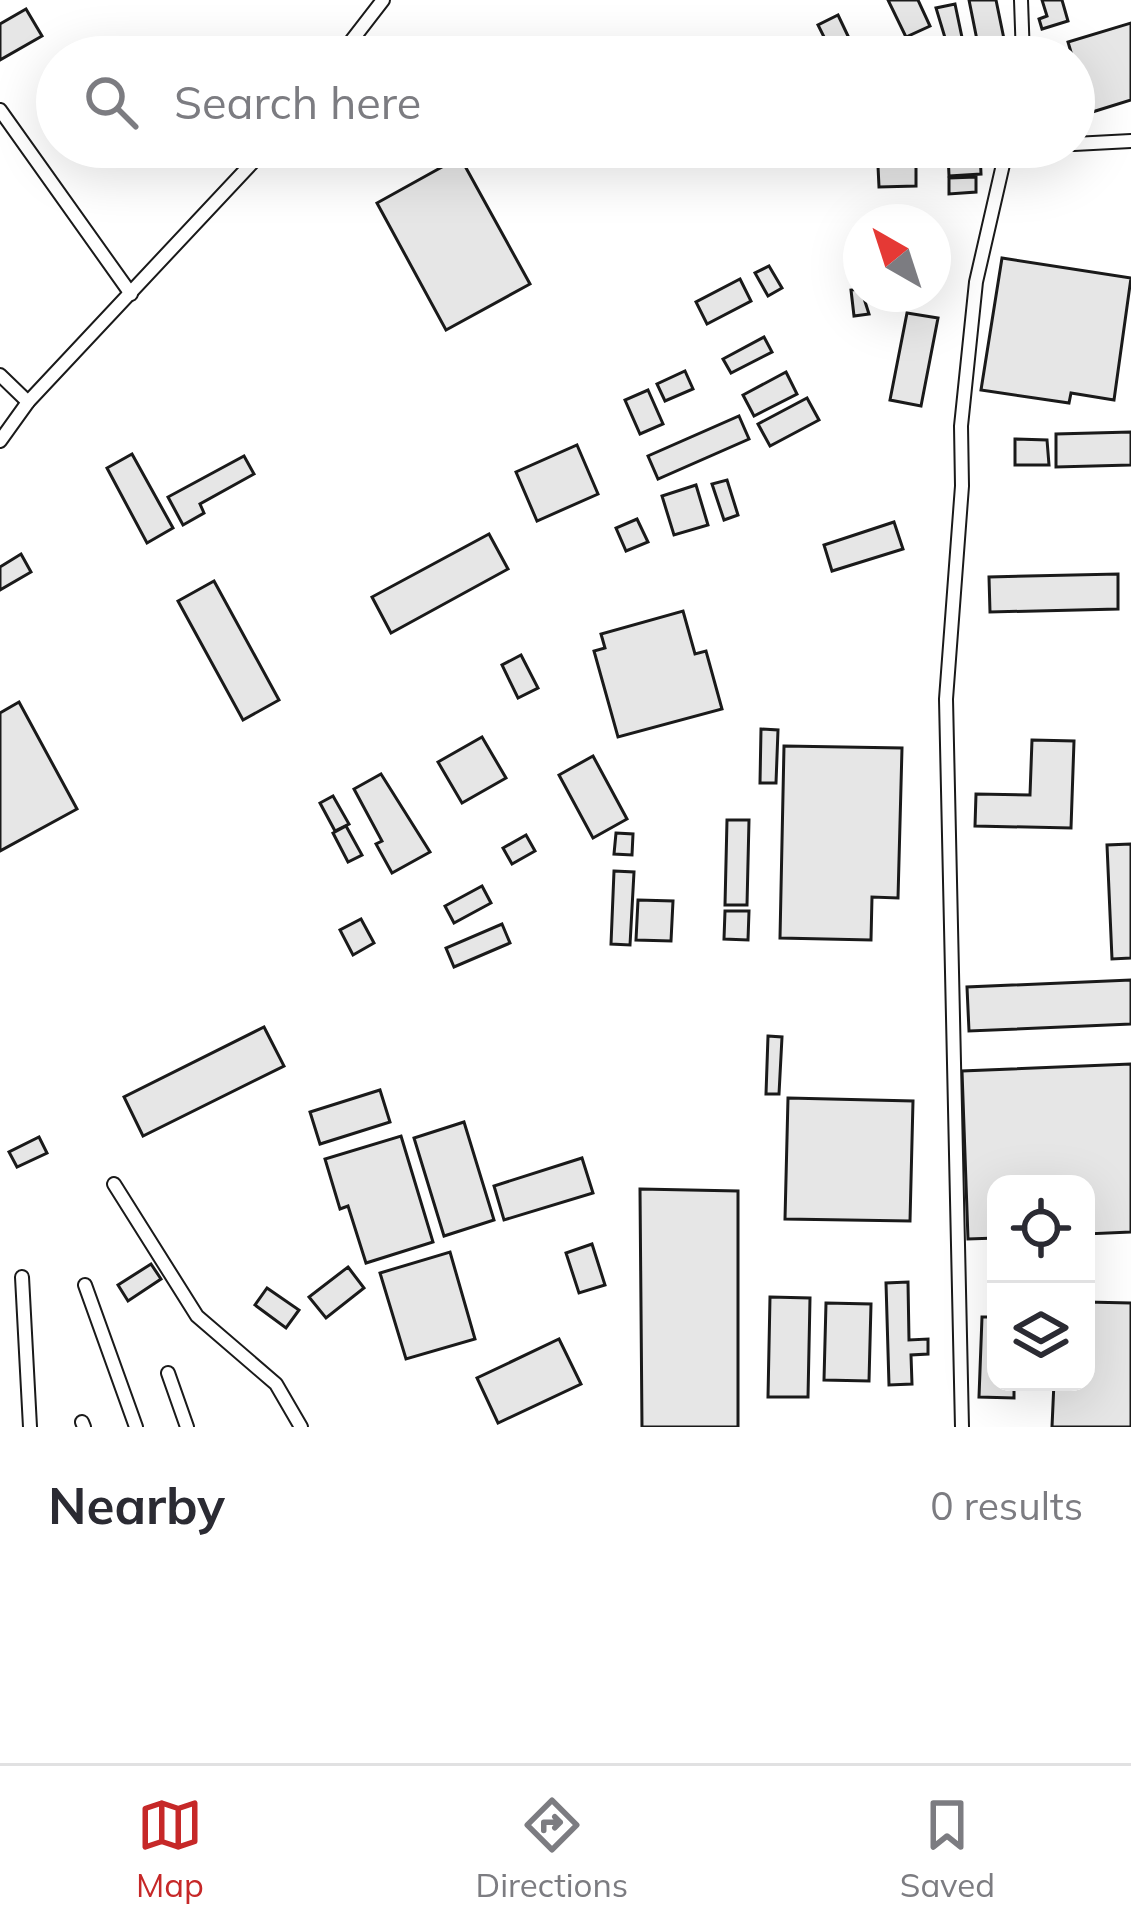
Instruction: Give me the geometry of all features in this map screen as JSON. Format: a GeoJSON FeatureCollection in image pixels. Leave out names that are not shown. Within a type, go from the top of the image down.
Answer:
{"type":"FeatureCollection","features":[{"type":"Feature","properties":{"kind":"street"},"geometry":{"type":"LineString","coordinates":[[355,36],[382,0]]}},
{"type":"Feature","properties":{"kind":"street"},"geometry":{"type":"LineString","coordinates":[[1021,0],[1022,36]]}},
{"type":"Feature","properties":{"kind":"street"},"geometry":{"type":"LineString","coordinates":[[0,110],[36,161]]}},
{"type":"Feature","properties":{"kind":"street"},"geometry":{"type":"LineString","coordinates":[[1095,143],[1131,141]]}},
{"type":"Feature","properties":{"kind":"street"},"geometry":{"type":"LineString","coordinates":[[41,168],[130,294]]}},
{"type":"Feature","properties":{"kind":"street"},"geometry":{"type":"LineString","coordinates":[[0,441],[28,402],[247,168]]}},
{"type":"Feature","properties":{"kind":"street"},"geometry":{"type":"LineString","coordinates":[[962,1427],[946,699],[962,426],[976,282],[1002,168]]}},
{"type":"Feature","properties":{"kind":"street"},"geometry":{"type":"LineString","coordinates":[[0,375],[28,402]]}},
{"type":"Feature","properties":{"kind":"street"},"geometry":{"type":"LineString","coordinates":[[114,1184],[196,1316],[276,1384],[301,1427]]}},
{"type":"Feature","properties":{"kind":"street"},"geometry":{"type":"LineString","coordinates":[[22,1276],[30,1427]]}},
{"type":"Feature","properties":{"kind":"street"},"geometry":{"type":"LineString","coordinates":[[86,1285],[136,1427]]}},
{"type":"Feature","properties":{"kind":"street"},"geometry":{"type":"LineString","coordinates":[[168,1373],[187,1427]]}},
{"type":"Feature","properties":{"kind":"building"},"geometry":{"type":"Polygon","coordinates":[[[888,0],[918,0],[930,26],[906,36],[888,0]]]}},
{"type":"Feature","properties":{"kind":"building"},"geometry":{"type":"Polygon","coordinates":[[[969,0],[996,0],[1003,36],[976,36],[969,0]]]}},
{"type":"Feature","properties":{"kind":"building"},"geometry":{"type":"Polygon","coordinates":[[[1042,0],[1062,0],[1068,21],[1042,29],[1039,19],[1047,16],[1042,0]]]}},
{"type":"Feature","properties":{"kind":"building"},"geometry":{"type":"Polygon","coordinates":[[[955,4],[962,36],[944,36],[936,8],[955,4]]]}},
{"type":"Feature","properties":{"kind":"building"},"geometry":{"type":"Polygon","coordinates":[[[26,9],[42,36],[0,60],[0,24],[26,9]]]}},
{"type":"Feature","properties":{"kind":"building"},"geometry":{"type":"Polygon","coordinates":[[[838,15],[848,36],[824,36],[818,25],[838,15]]]}},
{"type":"Feature","properties":{"kind":"building"},"geometry":{"type":"Polygon","coordinates":[[[1131,23],[1131,100],[1095,111],[1095,36],[1088,36],[1131,23]]]}},
{"type":"Feature","properties":{"kind":"building"},"geometry":{"type":"Polygon","coordinates":[[[440,168],[466,168],[530,284],[446,330],[377,203],[440,168]]]}},
{"type":"Feature","properties":{"kind":"building"},"geometry":{"type":"Polygon","coordinates":[[[878,168],[916,168],[916,186],[879,187],[878,168]]]}},
{"type":"Feature","properties":{"kind":"building"},"geometry":{"type":"Polygon","coordinates":[[[949,168],[981,168],[981,174],[949,176],[949,168]]]}},
{"type":"Feature","properties":{"kind":"building"},"geometry":{"type":"Polygon","coordinates":[[[976,177],[976,192],[949,194],[949,178],[976,177]]]}},
{"type":"Feature","properties":{"kind":"building"},"geometry":{"type":"Polygon","coordinates":[[[1002,258],[1131,278],[1114,400],[1071,393],[1069,403],[981,390],[1002,258]]]}},
{"type":"Feature","properties":{"kind":"building"},"geometry":{"type":"Polygon","coordinates":[[[769,266],[782,288],[768,296],[755,273],[769,266]]]}},
{"type":"Feature","properties":{"kind":"building"},"geometry":{"type":"Polygon","coordinates":[[[740,279],[751,301],[707,324],[696,302],[740,279]]]}},
{"type":"Feature","properties":{"kind":"building"},"geometry":{"type":"Polygon","coordinates":[[[907,313],[938,318],[921,406],[890,400],[907,313]]]}},
{"type":"Feature","properties":{"kind":"building"},"geometry":{"type":"Polygon","coordinates":[[[764,337],[772,352],[731,373],[723,359],[764,337]]]}},
{"type":"Feature","properties":{"kind":"building"},"geometry":{"type":"Polygon","coordinates":[[[685,371],[693,389],[665,401],[657,384],[685,371]]]}},
{"type":"Feature","properties":{"kind":"building"},"geometry":{"type":"Polygon","coordinates":[[[786,372],[797,394],[754,416],[743,395],[786,372]]]}},
{"type":"Feature","properties":{"kind":"building"},"geometry":{"type":"Polygon","coordinates":[[[648,390],[663,424],[640,434],[625,400],[648,390]]]}},
{"type":"Feature","properties":{"kind":"building"},"geometry":{"type":"Polygon","coordinates":[[[807,398],[819,420],[770,446],[758,424],[807,398]]]}},
{"type":"Feature","properties":{"kind":"building"},"geometry":{"type":"Polygon","coordinates":[[[739,416],[749,439],[658,479],[648,456],[739,416]]]}},
{"type":"Feature","properties":{"kind":"building"},"geometry":{"type":"Polygon","coordinates":[[[1131,432],[1131,465],[1056,467],[1056,434],[1131,432]]]}},
{"type":"Feature","properties":{"kind":"building"},"geometry":{"type":"Polygon","coordinates":[[[1015,439],[1047,440],[1049,465],[1015,465],[1015,439]]]}},
{"type":"Feature","properties":{"kind":"building"},"geometry":{"type":"Polygon","coordinates":[[[577,445],[598,494],[537,521],[516,472],[577,445]]]}},
{"type":"Feature","properties":{"kind":"building"},"geometry":{"type":"Polygon","coordinates":[[[132,454],[173,528],[147,543],[107,468],[132,454]]]}},
{"type":"Feature","properties":{"kind":"building"},"geometry":{"type":"Polygon","coordinates":[[[244,456],[254,474],[200,504],[204,513],[183,525],[168,497],[244,456]]]}},
{"type":"Feature","properties":{"kind":"building"},"geometry":{"type":"Polygon","coordinates":[[[727,480],[738,515],[724,520],[712,484],[727,480]]]}},
{"type":"Feature","properties":{"kind":"building"},"geometry":{"type":"Polygon","coordinates":[[[696,485],[708,525],[674,535],[662,496],[696,485]]]}},
{"type":"Feature","properties":{"kind":"building"},"geometry":{"type":"Polygon","coordinates":[[[637,519],[648,542],[626,551],[616,528],[637,519]]]}},
{"type":"Feature","properties":{"kind":"building"},"geometry":{"type":"Polygon","coordinates":[[[894,522],[903,549],[832,571],[824,545],[894,522]]]}},
{"type":"Feature","properties":{"kind":"building"},"geometry":{"type":"Polygon","coordinates":[[[489,534],[508,569],[391,633],[372,597],[489,534]]]}},
{"type":"Feature","properties":{"kind":"building"},"geometry":{"type":"Polygon","coordinates":[[[21,554],[31,572],[0,590],[0,567],[21,554]]]}},
{"type":"Feature","properties":{"kind":"building"},"geometry":{"type":"Polygon","coordinates":[[[1118,574],[1118,609],[990,612],[989,577],[1118,574]]]}},
{"type":"Feature","properties":{"kind":"building"},"geometry":{"type":"Polygon","coordinates":[[[214,581],[279,700],[243,720],[178,601],[214,581]]]}},
{"type":"Feature","properties":{"kind":"building"},"geometry":{"type":"Polygon","coordinates":[[[683,611],[695,654],[706,651],[722,709],[618,737],[594,651],[605,648],[601,634],[683,611]]]}},
{"type":"Feature","properties":{"kind":"building"},"geometry":{"type":"Polygon","coordinates":[[[521,655],[538,688],[518,698],[502,665],[521,655]]]}},
{"type":"Feature","properties":{"kind":"building"},"geometry":{"type":"Polygon","coordinates":[[[19,702],[77,809],[0,851],[0,713],[19,702]]]}},
{"type":"Feature","properties":{"kind":"building"},"geometry":{"type":"Polygon","coordinates":[[[761,729],[778,730],[776,783],[760,783],[761,729]]]}},
{"type":"Feature","properties":{"kind":"building"},"geometry":{"type":"Polygon","coordinates":[[[482,737],[506,778],[462,803],[438,762],[482,737]]]}},
{"type":"Feature","properties":{"kind":"building"},"geometry":{"type":"Polygon","coordinates":[[[1032,740],[1074,741],[1071,828],[975,826],[976,794],[1030,795],[1032,740]]]}},
{"type":"Feature","properties":{"kind":"building"},"geometry":{"type":"Polygon","coordinates":[[[784,746],[902,748],[898,898],[872,897],[871,940],[780,938],[784,746]]]}},
{"type":"Feature","properties":{"kind":"building"},"geometry":{"type":"Polygon","coordinates":[[[593,756],[627,819],[593,838],[559,775],[593,756]]]}},
{"type":"Feature","properties":{"kind":"building"},"geometry":{"type":"Polygon","coordinates":[[[381,774],[430,852],[392,873],[376,844],[382,841],[354,789],[381,774]]]}},
{"type":"Feature","properties":{"kind":"building"},"geometry":{"type":"Polygon","coordinates":[[[333,796],[349,824],[335,831],[320,803],[333,796]]]}},
{"type":"Feature","properties":{"kind":"building"},"geometry":{"type":"Polygon","coordinates":[[[727,820],[749,820],[747,905],[725,905],[727,820]]]}},
{"type":"Feature","properties":{"kind":"building"},"geometry":{"type":"Polygon","coordinates":[[[346,826],[362,855],[348,862],[333,833],[346,826]]]}},
{"type":"Feature","properties":{"kind":"building"},"geometry":{"type":"Polygon","coordinates":[[[616,833],[633,834],[632,855],[614,854],[616,833]]]}},
{"type":"Feature","properties":{"kind":"building"},"geometry":{"type":"Polygon","coordinates":[[[526,835],[535,851],[512,864],[503,848],[526,835]]]}},
{"type":"Feature","properties":{"kind":"building"},"geometry":{"type":"Polygon","coordinates":[[[1131,844],[1131,958],[1112,959],[1107,845],[1131,844]]]}},
{"type":"Feature","properties":{"kind":"building"},"geometry":{"type":"Polygon","coordinates":[[[614,871],[634,872],[630,945],[611,944],[614,871]]]}},
{"type":"Feature","properties":{"kind":"building"},"geometry":{"type":"Polygon","coordinates":[[[482,886],[491,903],[454,923],[445,906],[482,886]]]}},
{"type":"Feature","properties":{"kind":"building"},"geometry":{"type":"Polygon","coordinates":[[[638,900],[673,901],[671,941],[636,940],[638,900]]]}},
{"type":"Feature","properties":{"kind":"building"},"geometry":{"type":"Polygon","coordinates":[[[725,911],[749,911],[748,940],[724,939],[725,911]]]}},
{"type":"Feature","properties":{"kind":"building"},"geometry":{"type":"Polygon","coordinates":[[[361,919],[374,943],[353,955],[340,930],[361,919]]]}},
{"type":"Feature","properties":{"kind":"building"},"geometry":{"type":"Polygon","coordinates":[[[502,924],[510,943],[454,967],[446,948],[502,924]]]}},
{"type":"Feature","properties":{"kind":"building"},"geometry":{"type":"Polygon","coordinates":[[[1131,980],[1131,1024],[969,1031],[967,987],[1131,980]]]}},
{"type":"Feature","properties":{"kind":"building"},"geometry":{"type":"Polygon","coordinates":[[[264,1027],[284,1066],[143,1136],[124,1097],[264,1027]]]}},
{"type":"Feature","properties":{"kind":"building"},"geometry":{"type":"Polygon","coordinates":[[[768,1036],[782,1037],[779,1094],[766,1094],[768,1036]]]}},
{"type":"Feature","properties":{"kind":"building"},"geometry":{"type":"Polygon","coordinates":[[[1131,1064],[1131,1232],[1095,1234],[1095,1175],[987,1175],[987,1238],[968,1239],[962,1071],[1131,1064]]]}},
{"type":"Feature","properties":{"kind":"building"},"geometry":{"type":"Polygon","coordinates":[[[380,1090],[390,1122],[320,1144],[310,1112],[380,1090]]]}},
{"type":"Feature","properties":{"kind":"building"},"geometry":{"type":"Polygon","coordinates":[[[788,1098],[913,1101],[910,1221],[785,1219],[788,1098]]]}},
{"type":"Feature","properties":{"kind":"building"},"geometry":{"type":"Polygon","coordinates":[[[464,1122],[494,1220],[444,1236],[414,1138],[464,1122]]]}},
{"type":"Feature","properties":{"kind":"building"},"geometry":{"type":"Polygon","coordinates":[[[401,1136],[433,1242],[366,1263],[348,1206],[340,1209],[325,1159],[401,1136]]]}},
{"type":"Feature","properties":{"kind":"building"},"geometry":{"type":"Polygon","coordinates":[[[39,1137],[47,1153],[17,1167],[9,1152],[39,1137]]]}},
{"type":"Feature","properties":{"kind":"building"},"geometry":{"type":"Polygon","coordinates":[[[582,1158],[593,1193],[504,1220],[494,1186],[582,1158]]]}},
{"type":"Feature","properties":{"kind":"building"},"geometry":{"type":"Polygon","coordinates":[[[640,1189],[738,1191],[738,1427],[642,1427],[640,1189]]]}},
{"type":"Feature","properties":{"kind":"building"},"geometry":{"type":"Polygon","coordinates":[[[592,1244],[605,1285],[579,1293],[566,1253],[592,1244]]]}},
{"type":"Feature","properties":{"kind":"building"},"geometry":{"type":"Polygon","coordinates":[[[450,1252],[475,1339],[406,1359],[380,1273],[450,1252]]]}},
{"type":"Feature","properties":{"kind":"building"},"geometry":{"type":"Polygon","coordinates":[[[151,1264],[161,1279],[128,1301],[118,1285],[151,1264]]]}},
{"type":"Feature","properties":{"kind":"building"},"geometry":{"type":"Polygon","coordinates":[[[348,1267],[364,1288],[326,1318],[309,1297],[348,1267]]]}},
{"type":"Feature","properties":{"kind":"building"},"geometry":{"type":"Polygon","coordinates":[[[908,1282],[909,1340],[928,1339],[928,1354],[911,1355],[912,1384],[889,1385],[886,1283],[908,1282]]]}},
{"type":"Feature","properties":{"kind":"building"},"geometry":{"type":"Polygon","coordinates":[[[267,1288],[299,1310],[286,1328],[255,1305],[267,1288]]]}},
{"type":"Feature","properties":{"kind":"building"},"geometry":{"type":"Polygon","coordinates":[[[770,1297],[810,1298],[808,1397],[768,1397],[770,1297]]]}},
{"type":"Feature","properties":{"kind":"building"},"geometry":{"type":"Polygon","coordinates":[[[1095,1302],[1131,1303],[1131,1427],[1052,1427],[1054,1391],[1095,1391],[1095,1302]]]}},
{"type":"Feature","properties":{"kind":"building"},"geometry":{"type":"Polygon","coordinates":[[[826,1303],[871,1304],[869,1381],[824,1380],[826,1303]]]}},
{"type":"Feature","properties":{"kind":"building"},"geometry":{"type":"Polygon","coordinates":[[[982,1317],[987,1317],[987,1391],[1014,1391],[1014,1398],[979,1397],[982,1317]]]}},
{"type":"Feature","properties":{"kind":"building"},"geometry":{"type":"Polygon","coordinates":[[[559,1339],[581,1384],[498,1423],[477,1378],[559,1339]]]}}]}
